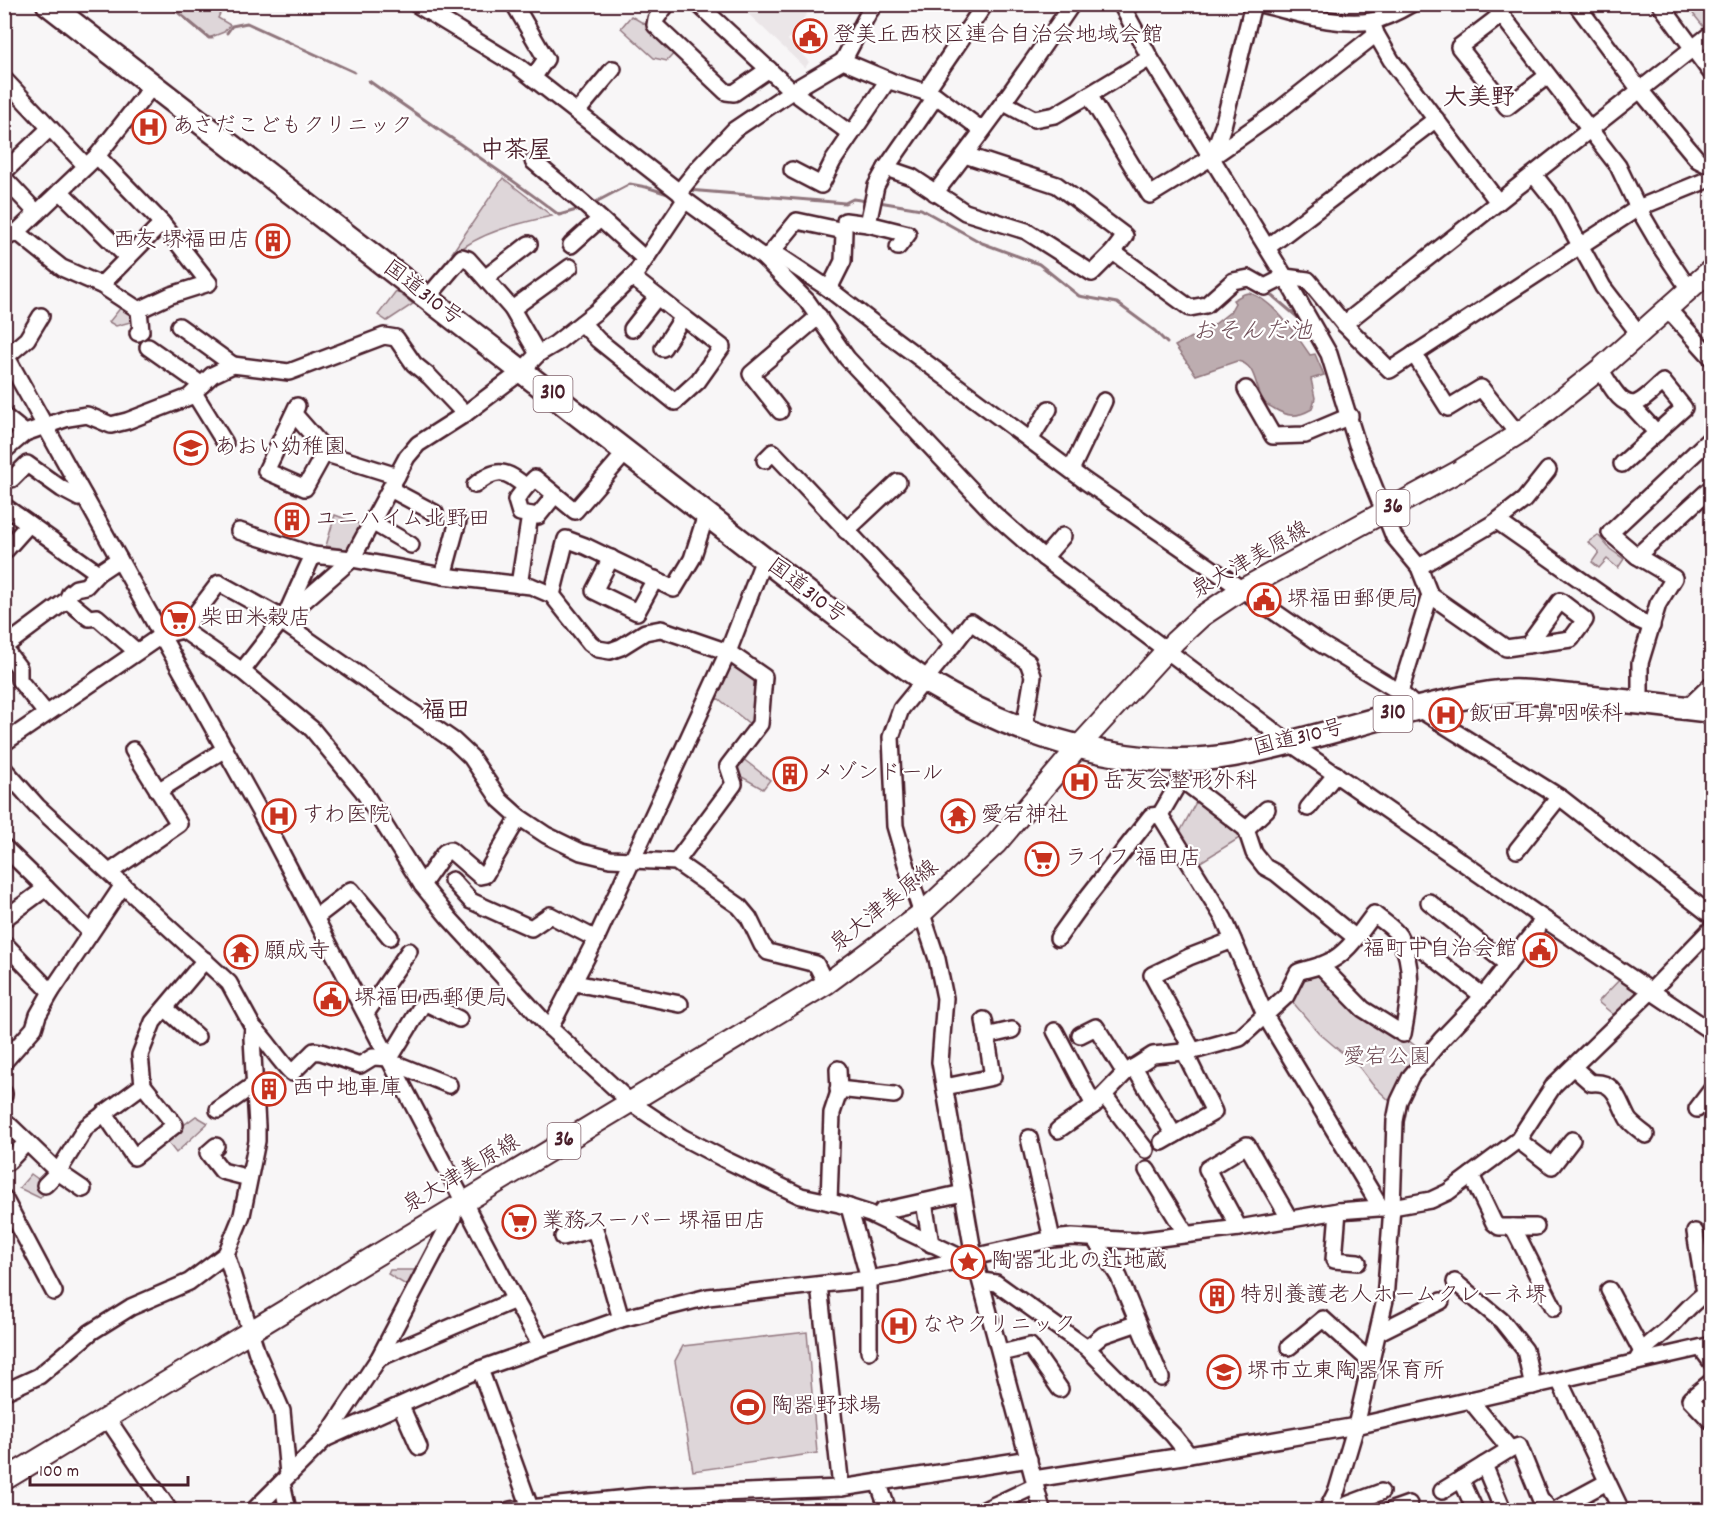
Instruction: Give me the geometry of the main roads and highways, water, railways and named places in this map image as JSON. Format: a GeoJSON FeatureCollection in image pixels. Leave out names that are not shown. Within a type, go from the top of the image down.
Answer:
{"type":"FeatureCollection","features":[{"type":"Feature","properties":{"kind":"highway","name":"国道310号"},"geometry":{"type":"LineString","coordinates":[[48,4],[706,515],[925,680],[959,700],[1024,729],[1079,746],[1180,770],[1286,740],[1417,708],[1492,693],[1531,692],[1712,711]]}},
{"type":"Feature","properties":{"kind":"main road","name":"泉大津美原線"},"geometry":{"type":"LineString","coordinates":[[4,1480],[826,984],[922,913],[996,844],[1079,746],[1167,650],[1202,616],[1241,590],[1459,471],[1518,434],[1600,369],[1711,271]]}},
{"type":"Feature","properties":{"kind":"water","name":"おそんだ池"},"geometry":{"type":"Polygon","coordinates":[[[1249,293],[1275,310],[1310,355],[1315,354],[1324,375],[1311,379],[1315,398],[1312,409],[1297,415],[1288,415],[1266,404],[1252,372],[1244,363],[1237,361],[1196,375],[1175,346],[1191,337],[1196,339],[1230,312],[1235,303],[1233,300],[1249,293]]]}},
{"type":"Feature","properties":{"kind":"waterway"},"geometry":{"type":"LineString","coordinates":[[168,4],[209,38],[212,38]]}},
{"type":"Feature","properties":{"kind":"waterway"},"geometry":{"type":"LineString","coordinates":[[227,33],[232,26],[247,23],[354,72]]}},
{"type":"Feature","properties":{"kind":"waterway"},"geometry":{"type":"LineString","coordinates":[[369,81],[559,215],[580,209]]}},
{"type":"Feature","properties":{"kind":"waterway"},"geometry":{"type":"LineString","coordinates":[[592,204],[630,184],[668,194]]}},
{"type":"Feature","properties":{"kind":"waterway"},"geometry":{"type":"LineString","coordinates":[[688,190],[845,203],[853,199],[867,201]]}},
{"type":"Feature","properties":{"kind":"waterway"},"geometry":{"type":"LineString","coordinates":[[879,202],[921,209],[982,243],[1039,264],[1079,296],[1117,303],[1155,331],[1167,343]]}},
{"type":"Feature","properties":{"kind":"waterway"},"geometry":{"type":"LineString","coordinates":[[1268,292],[1302,321]]}},
{"type":"Feature","properties":{"kind":"waterway"},"geometry":{"type":"LineString","coordinates":[[1292,334],[1306,327]]}},
{"type":"Feature","properties":{"kind":"place","name":"登美丘西校区連合自治会地域会館"},"geometry":{"type":"Point","coordinates":[810,36]}},
{"type":"Feature","properties":{"kind":"place","name":"あさだこどもクリニック"},"geometry":{"type":"Point","coordinates":[149,127]}},
{"type":"Feature","properties":{"kind":"place","name":"西友 堺福田店"},"geometry":{"type":"Point","coordinates":[273,241]}},
{"type":"Feature","properties":{"kind":"place","name":"あおい幼稚園"},"geometry":{"type":"Point","coordinates":[191,448]}},
{"type":"Feature","properties":{"kind":"place","name":"ユニハイム北野田"},"geometry":{"type":"Point","coordinates":[292,520]}},
{"type":"Feature","properties":{"kind":"place","name":"堺福田郵便局"},"geometry":{"type":"Point","coordinates":[1264,600]}},
{"type":"Feature","properties":{"kind":"place","name":"柴田米穀店"},"geometry":{"type":"Point","coordinates":[178,619]}},
{"type":"Feature","properties":{"kind":"place","name":"飯田耳鼻咽喉科"},"geometry":{"type":"Point","coordinates":[1446,715]}},
{"type":"Feature","properties":{"kind":"place","name":"メゾンドール"},"geometry":{"type":"Point","coordinates":[790,774]}},
{"type":"Feature","properties":{"kind":"place","name":"岳友会整形外科"},"geometry":{"type":"Point","coordinates":[1080,782]}},
{"type":"Feature","properties":{"kind":"place","name":"すわ医院"},"geometry":{"type":"Point","coordinates":[279,816]}},
{"type":"Feature","properties":{"kind":"place","name":"愛宕神社"},"geometry":{"type":"Point","coordinates":[958,816]}},
{"type":"Feature","properties":{"kind":"place","name":"ライフ 福田店"},"geometry":{"type":"Point","coordinates":[1042,859]}},
{"type":"Feature","properties":{"kind":"place","name":"福町中自治会館"},"geometry":{"type":"Point","coordinates":[1540,950]}},
{"type":"Feature","properties":{"kind":"place","name":"願成寺"},"geometry":{"type":"Point","coordinates":[241,952]}},
{"type":"Feature","properties":{"kind":"place","name":"堺福田西郵便局"},"geometry":{"type":"Point","coordinates":[331,999]}},
{"type":"Feature","properties":{"kind":"place","name":"西中地車庫"},"geometry":{"type":"Point","coordinates":[269,1089]}},
{"type":"Feature","properties":{"kind":"place","name":"業務スーパー 堺福田店"},"geometry":{"type":"Point","coordinates":[519,1222]}},
{"type":"Feature","properties":{"kind":"place","name":"陶器北北の辻地蔵"},"geometry":{"type":"Point","coordinates":[968,1262]}},
{"type":"Feature","properties":{"kind":"place","name":"特別養護老人ホームクレーネ堺"},"geometry":{"type":"Point","coordinates":[1217,1296]}},
{"type":"Feature","properties":{"kind":"place","name":"なやクリニック"},"geometry":{"type":"Point","coordinates":[899,1326]}},
{"type":"Feature","properties":{"kind":"place","name":"堺市立東陶器保育所"},"geometry":{"type":"Point","coordinates":[1224,1372]}},
{"type":"Feature","properties":{"kind":"place","name":"陶器野球場"},"geometry":{"type":"Point","coordinates":[748,1407]}},
{"type":"Feature","properties":{"kind":"district","name":"大美野"},"geometry":{"type":"Point","coordinates":[1479,99]}},
{"type":"Feature","properties":{"kind":"district","name":"中茶屋"},"geometry":{"type":"Point","coordinates":[516,152]}},
{"type":"Feature","properties":{"kind":"district","name":"福田"},"geometry":{"type":"Point","coordinates":[446,712]}},
{"type":"Feature","properties":{"kind":"park label","name":"愛宕公園"},"geometry":{"type":"Point","coordinates":[1387,1058]}}]}
